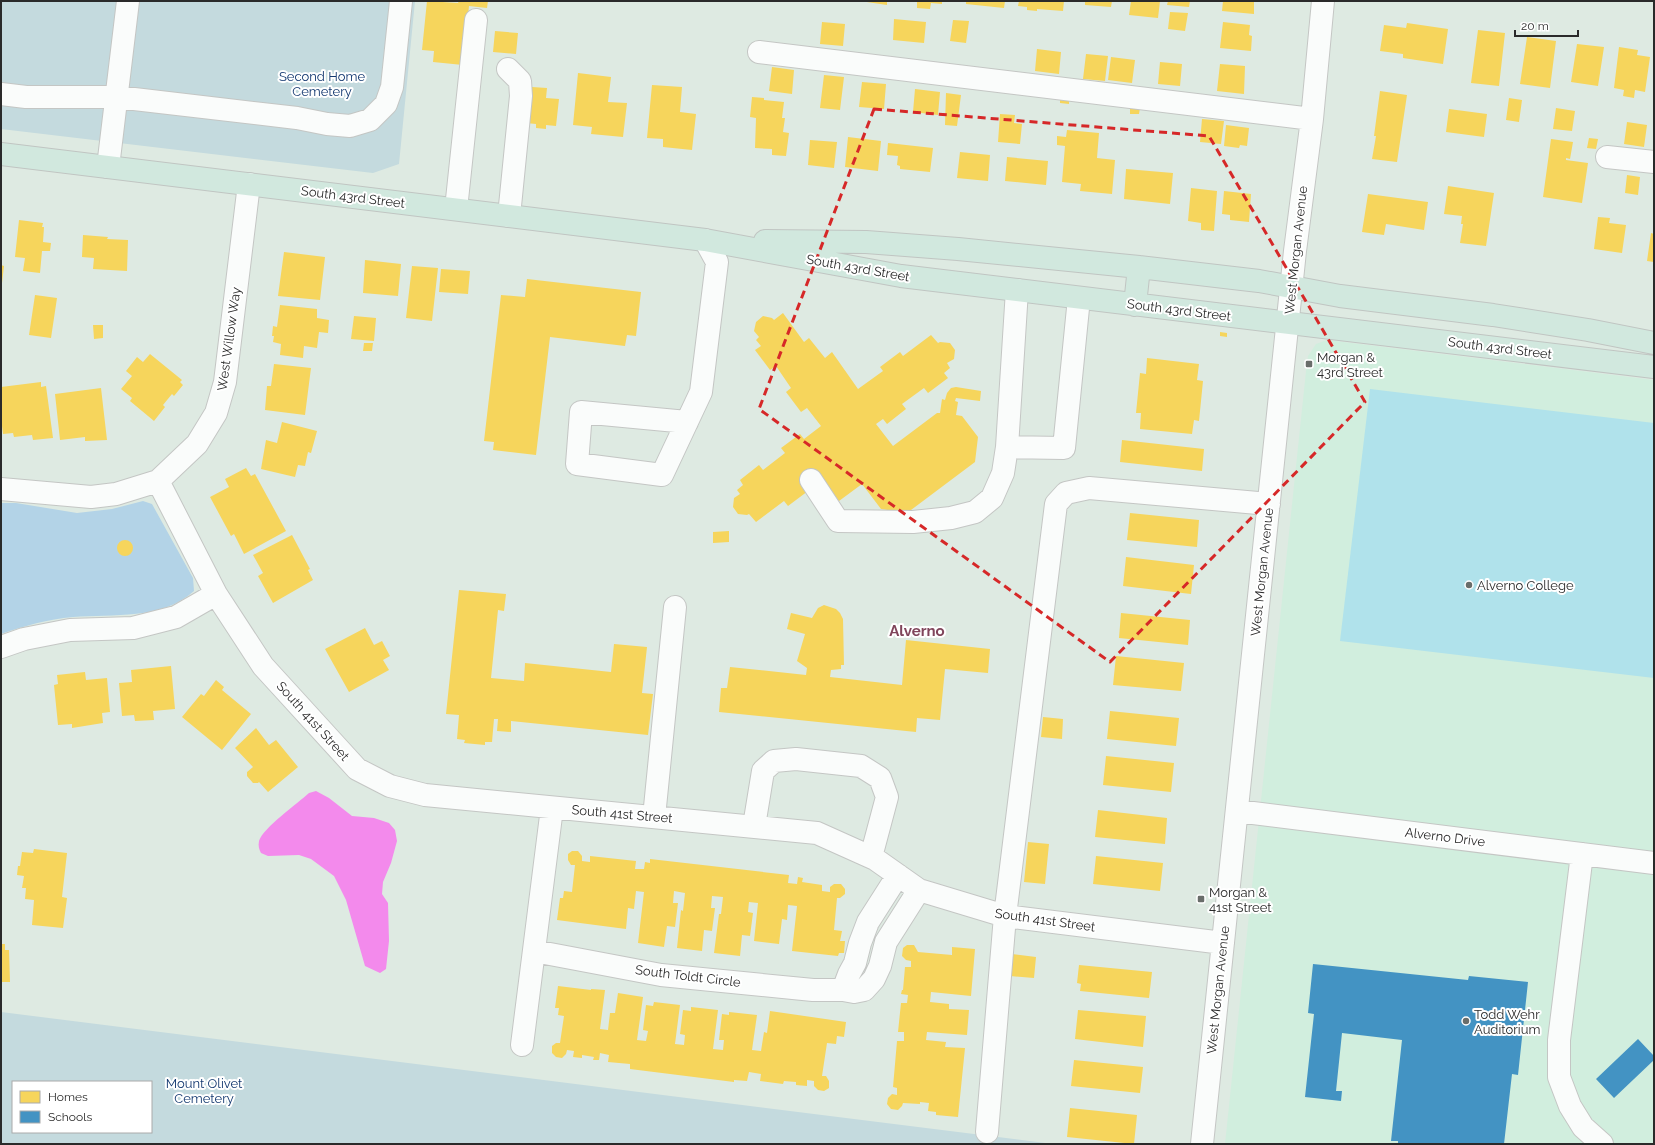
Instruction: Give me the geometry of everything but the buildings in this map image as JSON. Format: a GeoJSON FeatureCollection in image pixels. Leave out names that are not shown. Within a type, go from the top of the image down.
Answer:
{"type":"FeatureCollection","features":[{"type":"Feature","properties":{"kind":"main road","name":"South 43rd Street"},"geometry":{"type":"LineString","coordinates":[[1,154],[705,240],[886,274],[1288,324],[1654,367]]}},
{"type":"Feature","properties":{"kind":"main road","name":"South 43rd Street"},"geometry":{"type":"LineString","coordinates":[[705,240],[866,242],[958,249],[1139,267],[1259,282],[1340,296],[1493,315],[1588,330],[1654,343]]}},
{"type":"Feature","properties":{"kind":"main road"},"geometry":{"type":"LineString","coordinates":[[1135,305],[1139,267]]}},
{"type":"Feature","properties":{"kind":"street"},"geometry":{"type":"LineString","coordinates":[[108,167],[128,1]]}},
{"type":"Feature","properties":{"kind":"street"},"geometry":{"type":"LineString","coordinates":[[1,94],[26,97],[117,97],[297,118],[327,124],[350,126],[370,120],[386,104],[392,86],[401,1]]}},
{"type":"Feature","properties":{"kind":"street","name":"West Morgan Avenue"},"geometry":{"type":"LineString","coordinates":[[1202,1144],[1288,324],[1312,119],[1323,1]]}},
{"type":"Feature","properties":{"kind":"street"},"geometry":{"type":"LineString","coordinates":[[456,209],[476,20]]}},
{"type":"Feature","properties":{"kind":"street"},"geometry":{"type":"LineString","coordinates":[[759,52],[1312,119]]}},
{"type":"Feature","properties":{"kind":"street"},"geometry":{"type":"LineString","coordinates":[[508,69],[520,81],[521,96],[509,216]]}},
{"type":"Feature","properties":{"kind":"street"},"geometry":{"type":"LineString","coordinates":[[1607,157],[1654,162]]}},
{"type":"Feature","properties":{"kind":"street","name":"West Willow Way"},"geometry":{"type":"LineString","coordinates":[[1,489],[91,497],[116,494],[158,481],[197,444],[216,413],[225,382],[249,184]]}},
{"type":"Feature","properties":{"kind":"street"},"geometry":{"type":"LineString","coordinates":[[687,422],[581,412],[577,464],[662,475],[687,422],[701,392],[717,262],[705,240]]}},
{"type":"Feature","properties":{"kind":"street"},"geometry":{"type":"LineString","coordinates":[[811,480],[838,521],[912,522],[951,518],[975,512],[992,498],[1003,473],[1007,447],[1017,290]]}},
{"type":"Feature","properties":{"kind":"street"},"geometry":{"type":"LineString","coordinates":[[1007,447],[1064,448],[1079,298]]}},
{"type":"Feature","properties":{"kind":"street","name":"South 41st Street"},"geometry":{"type":"LineString","coordinates":[[158,481],[216,594],[263,666],[357,769],[390,786],[425,795],[817,832],[871,857],[919,890],[1005,916],[1223,943]]}},
{"type":"Feature","properties":{"kind":"street"},"geometry":{"type":"LineString","coordinates":[[987,1132],[1005,916],[1056,504],[1066,493],[1089,488],[1269,504]]}},
{"type":"Feature","properties":{"kind":"street"},"geometry":{"type":"LineString","coordinates":[[1,646],[24,639],[70,630],[133,628],[176,616],[216,594]]}},
{"type":"Feature","properties":{"kind":"street"},"geometry":{"type":"LineString","coordinates":[[654,817],[675,607]]}},
{"type":"Feature","properties":{"kind":"street"},"geometry":{"type":"LineString","coordinates":[[754,826],[763,771],[774,761],[796,759],[861,766],[880,778],[887,797],[871,857]]}},
{"type":"Feature","properties":{"kind":"street"},"geometry":{"type":"LineString","coordinates":[[522,1045],[552,808]]}},
{"type":"Feature","properties":{"kind":"street","name":"Alverno Drive"},"geometry":{"type":"LineString","coordinates":[[1237,811],[1654,863]]}},
{"type":"Feature","properties":{"kind":"street"},"geometry":{"type":"LineString","coordinates":[[1582,854],[1559,1040],[1559,1077],[1570,1106],[1583,1128],[1602,1144]]}},
{"type":"Feature","properties":{"kind":"street"},"geometry":{"type":"LineString","coordinates":[[843,990],[855,963],[860,943],[868,922],[898,875]]}},
{"type":"Feature","properties":{"kind":"street","name":"South Toldt Circle"},"geometry":{"type":"LineString","coordinates":[[534,951],[661,975],[814,990],[843,990],[854,992],[864,990],[874,979],[880,966],[886,942],[919,890]]}},
{"type":"Feature","properties":{"kind":"highlighted area"},"geometry":{"type":"Polygon","coordinates":[[[874,109],[1209,136],[1365,402],[1110,662],[759,409],[874,109]]]}},
{"type":"Feature","properties":{"kind":"shaded area","name":"Alverno College"},"geometry":{"type":"Polygon","coordinates":[[[1327,340],[1654,380],[1654,1144],[1225,1144],[1306,371],[1308,356],[1316,344],[1327,340]]]}},
{"type":"Feature","properties":{"kind":"shaded area"},"geometry":{"type":"Polygon","coordinates":[[[1370,389],[1654,423],[1654,678],[1340,641],[1370,389]]]}},
{"type":"Feature","properties":{"kind":"shaded area"},"geometry":{"type":"Polygon","coordinates":[[[143,501],[152,504],[193,578],[194,591],[167,607],[152,611],[136,614],[54,619],[1,634],[1,503],[16,503],[77,513],[112,509],[143,501]]]}},
{"type":"Feature","properties":{"kind":"shaded area"},"geometry":{"type":"Polygon","coordinates":[[[316,791],[329,798],[352,816],[374,818],[389,823],[395,830],[397,841],[391,863],[383,882],[382,894],[388,903],[389,941],[386,969],[380,973],[365,966],[346,900],[334,876],[311,859],[299,855],[268,856],[261,853],[259,841],[267,829],[309,793],[316,791]]]}},
{"type":"Feature","properties":{"kind":"green space","name":"Second Home Cemetery"},"geometry":{"type":"Polygon","coordinates":[[[1,1],[415,1],[399,164],[373,173],[1,129],[1,1]]]}},
{"type":"Feature","properties":{"kind":"green space","name":"Mount Olivet Cemetery"},"geometry":{"type":"Polygon","coordinates":[[[1,1012],[1053,1144],[1,1144],[1,1012]]]}},
{"type":"Feature","properties":{"kind":"place","name":"Morgan & 43rd Street"},"geometry":{"type":"Point","coordinates":[1309,364]}},
{"type":"Feature","properties":{"kind":"place","name":"Alverno College"},"geometry":{"type":"Point","coordinates":[1469,585]}},
{"type":"Feature","properties":{"kind":"place","name":"Morgan & 41st Street"},"geometry":{"type":"Point","coordinates":[1201,899]}},
{"type":"Feature","properties":{"kind":"place","name":"Todd Wehr Auditorium"},"geometry":{"type":"Point","coordinates":[1466,1021]}},
{"type":"Feature","properties":{"kind":"district","name":"Alverno"},"geometry":{"type":"Point","coordinates":[917,631]}}]}
